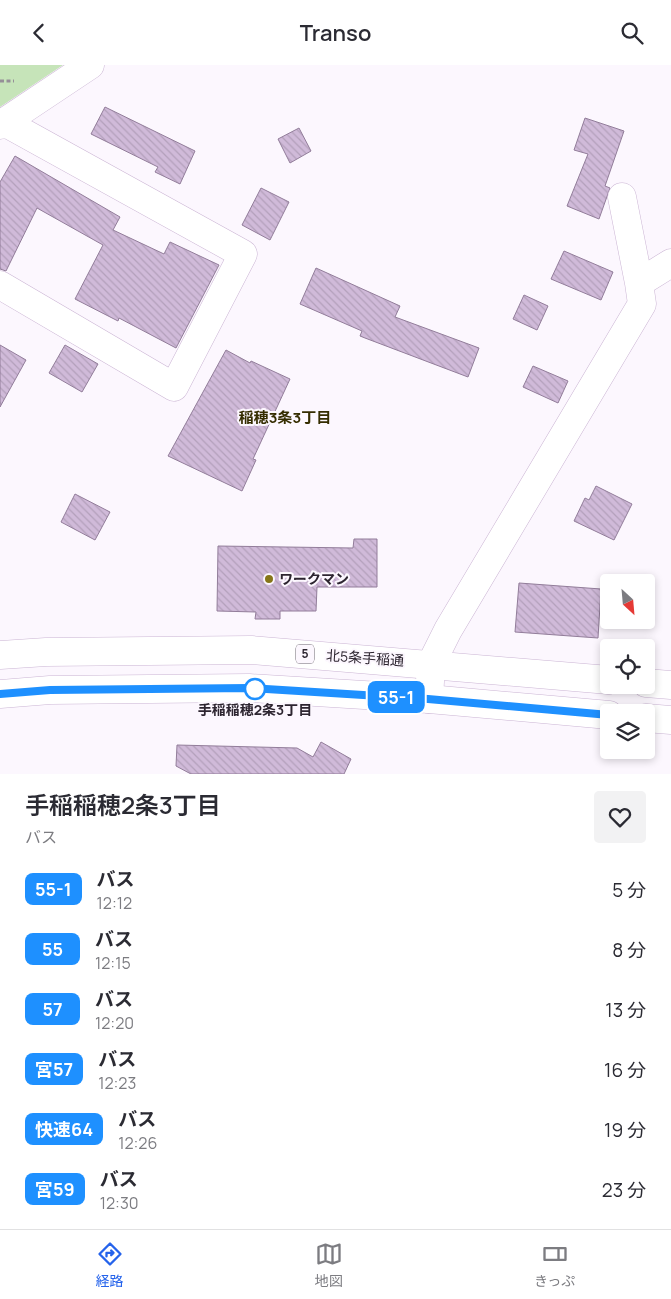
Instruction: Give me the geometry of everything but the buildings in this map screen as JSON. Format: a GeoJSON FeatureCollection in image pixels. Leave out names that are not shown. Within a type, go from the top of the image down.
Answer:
{"type":"FeatureCollection","features":[{"type":"Feature","properties":{"kind":"main road"},"geometry":{"type":"LineString","coordinates":[[0,285],[174,387],[244,254],[2,123],[90,65]]}},
{"type":"Feature","properties":{"kind":"main road"},"geometry":{"type":"LineString","coordinates":[[428,699],[431,664],[448,630],[642,304],[622,197]]}},
{"type":"Feature","properties":{"kind":"main road"},"geometry":{"type":"LineString","coordinates":[[639,283],[671,263]]}},
{"type":"Feature","properties":{"kind":"main road","name":"北5条手稲通"},"geometry":{"type":"LineString","coordinates":[[0,655],[46,652],[251,650],[600,679]]}},
{"type":"Feature","properties":{"kind":"main road"},"geometry":{"type":"LineString","coordinates":[[655,684],[671,685]]}},
{"type":"Feature","properties":{"kind":"main road"},"geometry":{"type":"LineString","coordinates":[[0,694],[50,690],[249,688],[428,699],[600,714]]}},
{"type":"Feature","properties":{"kind":"main road"},"geometry":{"type":"LineString","coordinates":[[655,719],[671,720]]}},
{"type":"Feature","properties":{"kind":"green space"},"geometry":{"type":"Polygon","coordinates":[[[0,65],[63,65],[0,107],[0,65]]]}},
{"type":"Feature","properties":{"kind":"bus line","name":"55-1"},"geometry":{"type":"LineString","coordinates":[[0,694],[50,690],[249,688],[428,699],[600,714]]}},
{"type":"Feature","properties":{"kind":"place","name":"ワークマン"},"geometry":{"type":"Point","coordinates":[269,579]}},
{"type":"Feature","properties":{"kind":"place","name":"手稲稲穂2条3丁目"},"geometry":{"type":"Point","coordinates":[255,689]}},
{"type":"Feature","properties":{"kind":"district","name":"稲穂3条3丁目"},"geometry":{"type":"Point","coordinates":[285,418]}}]}
